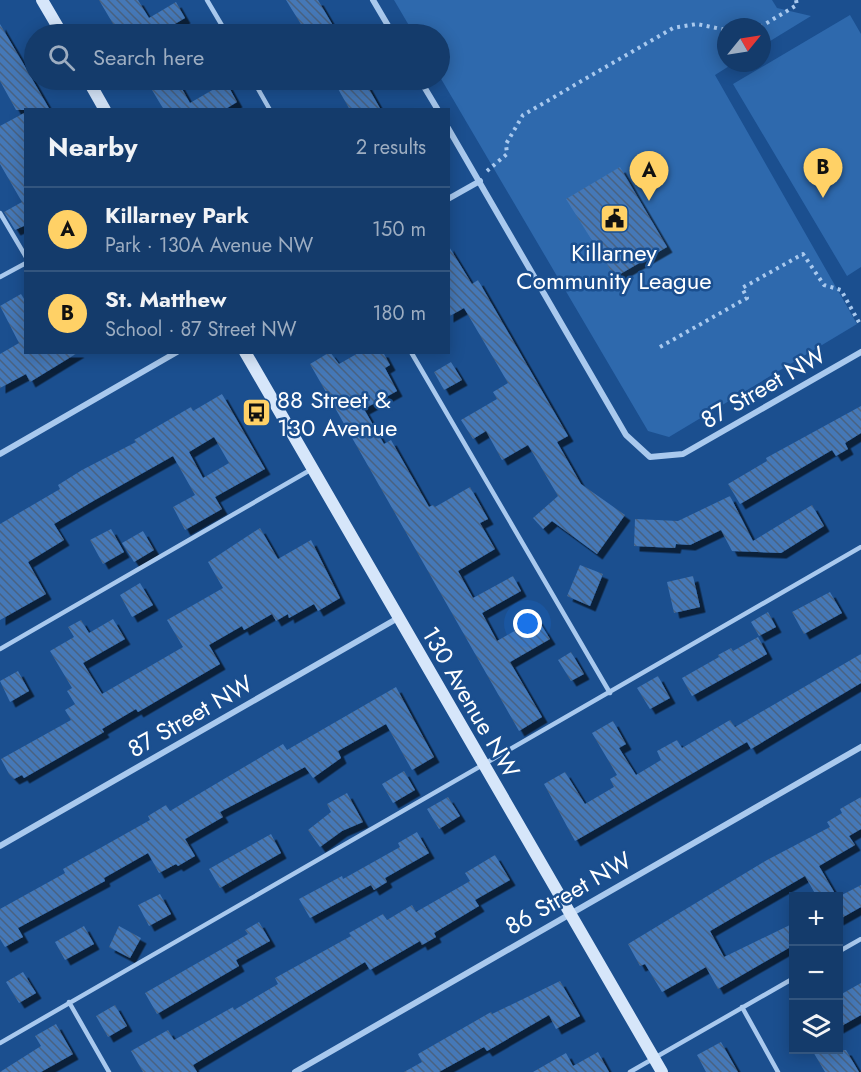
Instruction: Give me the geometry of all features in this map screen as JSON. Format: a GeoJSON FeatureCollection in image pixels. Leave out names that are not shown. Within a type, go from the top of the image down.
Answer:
{"type":"FeatureCollection","features":[{"type":"Feature","properties":{"kind":"street"},"geometry":{"type":"LineString","coordinates":[[42,0],[56,24]]}},
{"type":"Feature","properties":{"kind":"street"},"geometry":{"type":"LineString","coordinates":[[373,0],[387,24]]}},
{"type":"Feature","properties":{"kind":"street"},"geometry":{"type":"LineString","coordinates":[[94,90],[104,108]]}},
{"type":"Feature","properties":{"kind":"street"},"geometry":{"type":"LineString","coordinates":[[426,90],[437,108]]}},
{"type":"Feature","properties":{"kind":"street"},"geometry":{"type":"LineString","coordinates":[[450,131],[480,181],[450,198]]}},
{"type":"Feature","properties":{"kind":"street","name":"87 Street NW"},"geometry":{"type":"LineString","coordinates":[[480,181],[626,435],[650,458],[683,454],[861,352]]}},
{"type":"Feature","properties":{"kind":"street"},"geometry":{"type":"LineString","coordinates":[[0,454],[174,354]]}},
{"type":"Feature","properties":{"kind":"street","name":"130 Avenue NW"},"geometry":{"type":"LineString","coordinates":[[246,354],[662,1072]]}},
{"type":"Feature","properties":{"kind":"street","name":"87 Street NW"},"geometry":{"type":"LineString","coordinates":[[0,846],[398,618]]}},
{"type":"Feature","properties":{"kind":"street","name":"86 Street NW"},"geometry":{"type":"LineString","coordinates":[[295,1072],[570,912],[861,747]]}},
{"type":"Feature","properties":{"kind":"lane"},"geometry":{"type":"LineString","coordinates":[[207,0],[221,24]]}},
{"type":"Feature","properties":{"kind":"lane"},"geometry":{"type":"LineString","coordinates":[[259,90],[269,108]]}},
{"type":"Feature","properties":{"kind":"lane"},"geometry":{"type":"LineString","coordinates":[[0,213],[24,253]]}},
{"type":"Feature","properties":{"kind":"lane"},"geometry":{"type":"LineString","coordinates":[[0,278],[24,264]]}},
{"type":"Feature","properties":{"kind":"lane"},"geometry":{"type":"LineString","coordinates":[[412,354],[609,693]]}},
{"type":"Feature","properties":{"kind":"lane"},"geometry":{"type":"LineString","coordinates":[[0,649],[312,469]]}},
{"type":"Feature","properties":{"kind":"lane"},"geometry":{"type":"LineString","coordinates":[[0,1043],[861,547]]}},
{"type":"Feature","properties":{"kind":"lane"},"geometry":{"type":"LineString","coordinates":[[843,949],[861,939]]}},
{"type":"Feature","properties":{"kind":"lane"},"geometry":{"type":"LineString","coordinates":[[630,1072],[789,981]]}},
{"type":"Feature","properties":{"kind":"lane"},"geometry":{"type":"LineString","coordinates":[[69,1002],[109,1072]]}},
{"type":"Feature","properties":{"kind":"lane"},"geometry":{"type":"LineString","coordinates":[[742,1007],[778,1072]]}},
{"type":"Feature","properties":{"kind":"path"},"geometry":{"type":"LineString","coordinates":[[771,20],[797,5],[796,0]]}},
{"type":"Feature","properties":{"kind":"path"},"geometry":{"type":"LineString","coordinates":[[480,181],[490,168],[507,154],[506,144],[523,115],[673,28],[696,24],[717,28]]}},
{"type":"Feature","properties":{"kind":"path"},"geometry":{"type":"LineString","coordinates":[[660,347],[747,298],[742,288],[803,254],[824,285],[841,291],[861,326]]}},
{"type":"Feature","properties":{"kind":"shaded area"},"geometry":{"type":"Polygon","coordinates":[[[394,0],[772,0],[777,8],[811,16],[771,40],[771,18],[717,18],[717,72],[720,72],[715,75],[857,324],[669,437],[648,431],[448,90],[450,90],[450,24],[408,24],[394,0]]]}},
{"type":"Feature","properties":{"kind":"shaded area"},"geometry":{"type":"Polygon","coordinates":[[[850,15],[861,34],[861,267],[847,276],[733,84],[753,72],[771,72],[771,62],[850,15]]]}},
{"type":"Feature","properties":{"kind":"building"},"geometry":{"type":"Polygon","coordinates":[[[99,0],[138,0],[149,18],[176,2],[185,18],[175,24],[113,24],[99,0]]]}},
{"type":"Feature","properties":{"kind":"building"},"geometry":{"type":"Polygon","coordinates":[[[286,0],[318,0],[332,24],[301,24],[286,0]]]}},
{"type":"Feature","properties":{"kind":"building"},"geometry":{"type":"Polygon","coordinates":[[[0,24],[24,65],[24,90],[38,90],[49,108],[16,110],[0,81],[0,24]]]}},
{"type":"Feature","properties":{"kind":"building"},"geometry":{"type":"Polygon","coordinates":[[[152,90],[183,90],[190,103],[212,90],[230,90],[237,102],[227,108],[163,108],[152,90]]]}},
{"type":"Feature","properties":{"kind":"building"},"geometry":{"type":"Polygon","coordinates":[[[339,90],[370,90],[380,108],[349,108],[339,90]]]}},
{"type":"Feature","properties":{"kind":"building"},"geometry":{"type":"Polygon","coordinates":[[[24,113],[24,226],[15,230],[4,212],[22,202],[0,164],[0,126],[24,113]]]}},
{"type":"Feature","properties":{"kind":"building","name":"Killarney Community League"},"geometry":{"type":"Polygon","coordinates":[[[620,167],[667,247],[615,277],[566,199],[620,167]]]}},
{"type":"Feature","properties":{"kind":"building"},"geometry":{"type":"Polygon","coordinates":[[[450,248],[472,284],[478,280],[568,436],[557,442],[581,484],[625,515],[597,554],[552,521],[543,529],[533,518],[558,496],[528,445],[502,460],[486,431],[473,439],[461,420],[497,399],[493,392],[508,383],[464,308],[450,316],[450,248]]]}},
{"type":"Feature","properties":{"kind":"building"},"geometry":{"type":"Polygon","coordinates":[[[21,294],[24,299],[24,354],[76,354],[30,382],[26,374],[0,388],[0,354],[19,343],[0,306],[21,294]]]}},
{"type":"Feature","properties":{"kind":"building"},"geometry":{"type":"Polygon","coordinates":[[[327,354],[332,354],[339,364],[356,354],[384,354],[390,365],[385,368],[397,391],[364,409],[384,444],[391,440],[429,507],[433,505],[435,507],[470,487],[488,519],[480,523],[495,549],[458,571],[473,598],[513,576],[521,591],[482,613],[497,641],[537,618],[550,639],[510,662],[542,717],[519,731],[310,364],[327,354]]]}},
{"type":"Feature","properties":{"kind":"building"},"geometry":{"type":"Polygon","coordinates":[[[451,362],[462,380],[444,390],[434,372],[451,362]]]}},
{"type":"Feature","properties":{"kind":"building"},"geometry":{"type":"Polygon","coordinates":[[[222,394],[265,469],[215,497],[222,509],[185,530],[173,507],[195,495],[173,456],[95,500],[54,524],[64,540],[28,562],[46,594],[0,620],[0,524],[60,489],[58,485],[82,470],[136,442],[134,440],[191,407],[193,411],[222,394]],[[214,437],[189,452],[203,478],[229,463],[214,437]]]}},
{"type":"Feature","properties":{"kind":"building"},"geometry":{"type":"Polygon","coordinates":[[[861,406],[861,433],[845,443],[848,449],[836,456],[832,450],[740,504],[728,484],[767,461],[766,458],[861,406]]]}},
{"type":"Feature","properties":{"kind":"building"},"geometry":{"type":"Polygon","coordinates":[[[730,496],[753,541],[812,505],[824,526],[781,553],[732,551],[721,530],[690,545],[676,544],[675,548],[634,546],[635,519],[678,521],[730,496]]]}},
{"type":"Feature","properties":{"kind":"building"},"geometry":{"type":"Polygon","coordinates":[[[260,528],[278,559],[311,540],[340,598],[318,611],[314,604],[289,618],[288,614],[276,621],[272,614],[244,630],[242,626],[209,645],[220,664],[138,712],[136,709],[102,729],[104,732],[24,778],[22,775],[14,779],[9,774],[1,759],[71,720],[65,710],[75,704],[67,691],[72,688],[50,651],[74,637],[68,627],[81,620],[89,633],[113,619],[125,639],[83,663],[102,694],[183,647],[167,620],[223,588],[208,562],[260,528]]]}},
{"type":"Feature","properties":{"kind":"building"},"geometry":{"type":"Polygon","coordinates":[[[111,529],[124,552],[103,564],[90,540],[111,529]]]}},
{"type":"Feature","properties":{"kind":"building"},"geometry":{"type":"Polygon","coordinates":[[[143,531],[154,550],[134,562],[122,543],[143,531]]]}},
{"type":"Feature","properties":{"kind":"building"},"geometry":{"type":"Polygon","coordinates":[[[580,565],[603,574],[590,606],[567,596],[580,565]]]}},
{"type":"Feature","properties":{"kind":"building"},"geometry":{"type":"Polygon","coordinates":[[[693,576],[700,607],[674,613],[667,582],[693,576]]]}},
{"type":"Feature","properties":{"kind":"building"},"geometry":{"type":"Polygon","coordinates":[[[140,583],[153,605],[132,617],[120,595],[140,583]]]}},
{"type":"Feature","properties":{"kind":"building"},"geometry":{"type":"Polygon","coordinates":[[[830,592],[842,613],[804,634],[792,612],[830,592]]]}},
{"type":"Feature","properties":{"kind":"building"},"geometry":{"type":"Polygon","coordinates":[[[768,612],[776,627],[759,636],[751,622],[768,612]]]}},
{"type":"Feature","properties":{"kind":"building"},"geometry":{"type":"Polygon","coordinates":[[[758,637],[767,654],[692,696],[682,678],[719,657],[718,655],[731,648],[733,651],[758,637]]]}},
{"type":"Feature","properties":{"kind":"building"},"geometry":{"type":"Polygon","coordinates":[[[571,652],[584,674],[571,681],[558,660],[571,652]]]}},
{"type":"Feature","properties":{"kind":"building"},"geometry":{"type":"Polygon","coordinates":[[[861,654],[861,683],[751,749],[747,742],[575,841],[544,784],[565,772],[585,804],[614,787],[610,779],[617,775],[592,733],[613,721],[626,744],[619,748],[636,775],[661,760],[657,751],[677,740],[682,748],[730,720],[735,727],[861,654]]]}},
{"type":"Feature","properties":{"kind":"building"},"geometry":{"type":"Polygon","coordinates":[[[18,671],[29,691],[10,702],[0,681],[18,671]]]}},
{"type":"Feature","properties":{"kind":"building"},"geometry":{"type":"Polygon","coordinates":[[[658,676],[670,698],[650,709],[637,688],[658,676]]]}},
{"type":"Feature","properties":{"kind":"building"},"geometry":{"type":"Polygon","coordinates":[[[396,687],[434,757],[412,770],[386,724],[338,751],[341,758],[313,778],[305,767],[220,812],[223,817],[185,839],[195,856],[178,866],[176,864],[159,873],[148,853],[104,878],[105,881],[18,928],[23,937],[5,947],[0,939],[0,909],[65,873],[63,869],[150,820],[148,816],[166,805],[170,811],[283,744],[287,750],[396,687]]]}},
{"type":"Feature","properties":{"kind":"building"},"geometry":{"type":"Polygon","coordinates":[[[404,771],[415,790],[393,803],[382,784],[404,771]]]}},
{"type":"Feature","properties":{"kind":"building"},"geometry":{"type":"Polygon","coordinates":[[[347,793],[363,822],[342,831],[320,847],[308,830],[331,812],[327,804],[347,793]]]}},
{"type":"Feature","properties":{"kind":"building"},"geometry":{"type":"Polygon","coordinates":[[[448,797],[460,816],[439,829],[427,809],[448,797]]]}},
{"type":"Feature","properties":{"kind":"building"},"geometry":{"type":"Polygon","coordinates":[[[861,797],[861,829],[849,836],[855,845],[819,866],[834,892],[814,892],[805,876],[710,931],[724,957],[789,925],[789,948],[718,989],[706,967],[662,992],[645,964],[640,966],[628,944],[767,860],[830,827],[827,822],[842,813],[840,809],[861,797]]]}},
{"type":"Feature","properties":{"kind":"building"},"geometry":{"type":"Polygon","coordinates":[[[417,832],[429,853],[385,878],[387,882],[374,890],[371,885],[310,918],[299,899],[342,876],[343,879],[400,847],[398,843],[417,832]]]}},
{"type":"Feature","properties":{"kind":"building"},"geometry":{"type":"Polygon","coordinates":[[[271,834],[281,853],[220,888],[209,869],[271,834]]]}},
{"type":"Feature","properties":{"kind":"building"},"geometry":{"type":"Polygon","coordinates":[[[495,855],[510,880],[475,900],[479,906],[434,933],[436,937],[422,945],[420,941],[370,970],[365,962],[193,1065],[197,1072],[143,1072],[131,1051],[168,1030],[174,1040],[233,1007],[234,1010],[278,984],[275,978],[351,936],[349,933],[383,914],[387,920],[412,905],[416,912],[470,881],[465,873],[495,855]]]}},
{"type":"Feature","properties":{"kind":"building"},"geometry":{"type":"Polygon","coordinates":[[[861,885],[861,907],[843,917],[843,894],[861,885]]]}},
{"type":"Feature","properties":{"kind":"building"},"geometry":{"type":"Polygon","coordinates":[[[160,894],[171,914],[149,926],[138,905],[160,894]]]}},
{"type":"Feature","properties":{"kind":"building"},"geometry":{"type":"Polygon","coordinates":[[[259,922],[270,941],[236,960],[239,966],[157,1014],[145,993],[248,934],[245,930],[259,922]]]}},
{"type":"Feature","properties":{"kind":"building"},"geometry":{"type":"Polygon","coordinates":[[[84,926],[94,944],[65,960],[55,942],[84,926]]]}},
{"type":"Feature","properties":{"kind":"building"},"geometry":{"type":"Polygon","coordinates":[[[119,926],[141,938],[130,958],[109,947],[119,926]]]}},
{"type":"Feature","properties":{"kind":"building"},"geometry":{"type":"Polygon","coordinates":[[[23,972],[36,993],[19,1003],[6,982],[23,972]]]}},
{"type":"Feature","properties":{"kind":"building"},"geometry":{"type":"Polygon","coordinates":[[[560,981],[580,1016],[556,1029],[549,1015],[487,1051],[484,1047],[439,1072],[404,1072],[422,1062],[418,1054],[491,1012],[492,1014],[560,981]]]}},
{"type":"Feature","properties":{"kind":"building"},"geometry":{"type":"Polygon","coordinates":[[[861,983],[861,1015],[843,1025],[843,1000],[843,993],[861,983]]]}},
{"type":"Feature","properties":{"kind":"building"},"geometry":{"type":"Polygon","coordinates":[[[115,1005],[127,1026],[108,1037],[96,1016],[115,1005]]]}},
{"type":"Feature","properties":{"kind":"building"},"geometry":{"type":"Polygon","coordinates":[[[56,1024],[73,1054],[41,1072],[0,1072],[41,1046],[35,1036],[56,1024]]]}},
{"type":"Feature","properties":{"kind":"building"},"geometry":{"type":"Polygon","coordinates":[[[721,1042],[738,1072],[706,1072],[697,1055],[721,1042]]]}},
{"type":"Feature","properties":{"kind":"building"},"geometry":{"type":"Polygon","coordinates":[[[843,1050],[846,1050],[859,1072],[825,1072],[814,1054],[843,1054],[843,1050]]]}},
{"type":"Feature","properties":{"kind":"building"},"geometry":{"type":"Polygon","coordinates":[[[598,1052],[609,1072],[533,1072],[566,1053],[573,1066],[598,1052]]]}},
{"type":"Feature","properties":{"kind":"place","name":"St. Matthew"},"geometry":{"type":"Point","coordinates":[823,198]}},
{"type":"Feature","properties":{"kind":"place","name":"Killarney Park"},"geometry":{"type":"Point","coordinates":[649,201]}},
{"type":"Feature","properties":{"kind":"place","name":"Killarney Community League"},"geometry":{"type":"Point","coordinates":[614,219]}},
{"type":"Feature","properties":{"kind":"place","name":"88 Street & 130 Avenue"},"geometry":{"type":"Point","coordinates":[256,413]}}]}
